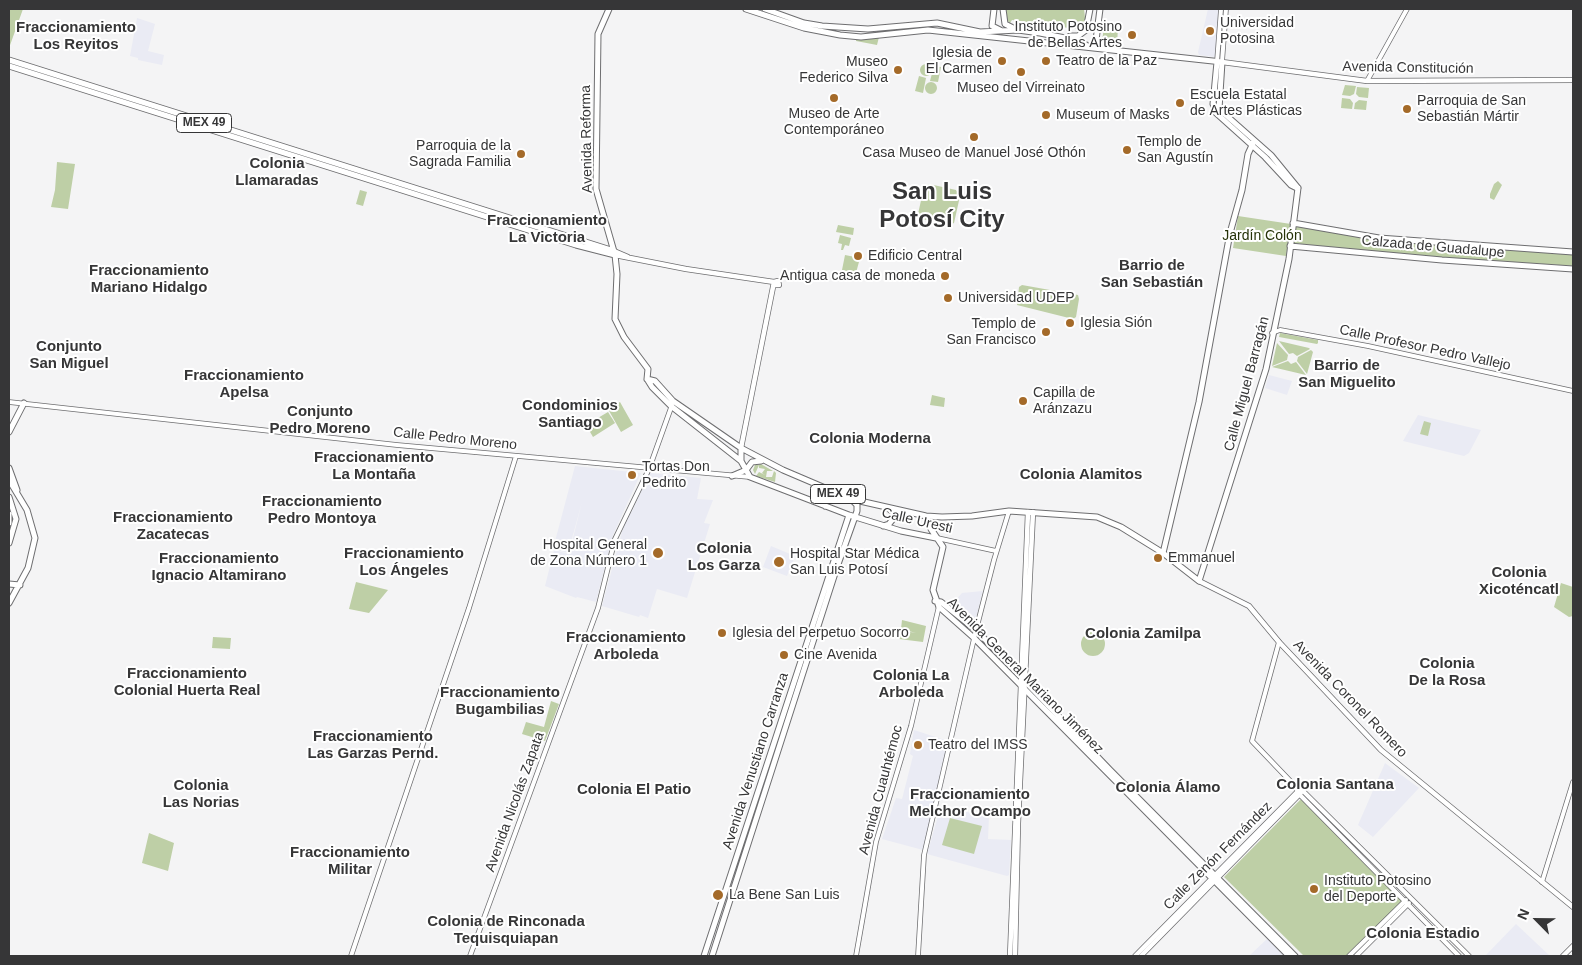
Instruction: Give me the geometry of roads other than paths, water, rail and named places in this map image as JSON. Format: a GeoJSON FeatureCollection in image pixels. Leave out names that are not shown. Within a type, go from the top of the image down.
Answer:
{"type":"FeatureCollection","features":[{"type":"Feature","properties":{"kind":"main road","name":"Avenida Reforma"},"geometry":{"type":"LineString","coordinates":[[609,9],[598,34],[596,189],[614,253],[617,274],[616,319],[624,337],[648,369],[647,379],[652,387],[741,461]]}},
{"type":"Feature","properties":{"kind":"main road"},"geometry":{"type":"LineString","coordinates":[[746,9],[804,28],[861,37],[928,30],[987,35],[1007,30]]}},
{"type":"Feature","properties":{"kind":"main road"},"geometry":{"type":"LineString","coordinates":[[765,9],[804,23],[851,29],[937,23],[952,25],[987,35]]}},
{"type":"Feature","properties":{"kind":"main road"},"geometry":{"type":"LineString","coordinates":[[987,35],[992,9]]}},
{"type":"Feature","properties":{"kind":"main road"},"geometry":{"type":"LineString","coordinates":[[992,9],[992,26],[997,30],[1018,30],[1066,37],[1080,40],[1092,48],[1100,9]]}},
{"type":"Feature","properties":{"kind":"main road"},"geometry":{"type":"LineString","coordinates":[[1003,9],[1005,24],[1018,30]]}},
{"type":"Feature","properties":{"kind":"main road"},"geometry":{"type":"LineString","coordinates":[[1066,37],[1078,36],[1086,30],[1090,9]]}},
{"type":"Feature","properties":{"kind":"main road","name":"Avenida Constitución"},"geometry":{"type":"LineString","coordinates":[[987,35],[1368,81],[1573,80]]}},
{"type":"Feature","properties":{"kind":"main road","name":"MEX 49"},"geometry":{"type":"LineString","coordinates":[[9,60],[549,233]]}},
{"type":"Feature","properties":{"kind":"main road"},"geometry":{"type":"LineString","coordinates":[[1163,553],[1200,402],[1235,214],[1252,143],[1215,110],[1220,62]]}},
{"type":"Feature","properties":{"kind":"main road","name":"MEX 49"},"geometry":{"type":"LineString","coordinates":[[9,66],[614,253],[686,269],[774,284],[741,448]]}},
{"type":"Feature","properties":{"kind":"main road","name":"Calle Miguel Barragán"},"geometry":{"type":"LineString","coordinates":[[1200,581],[1255,410],[1290,246],[1298,188],[1291,184],[1252,143]]}},
{"type":"Feature","properties":{"kind":"main road","name":"Calzada de Guadalupe"},"geometry":{"type":"LineString","coordinates":[[1293,223],[1379,238],[1573,252]]}},
{"type":"Feature","properties":{"kind":"main road","name":"Calzada de Guadalupe"},"geometry":{"type":"LineString","coordinates":[[1290,246],[1442,260],[1573,269]]}},
{"type":"Feature","properties":{"kind":"main road"},"geometry":{"type":"LineString","coordinates":[[9,432],[24,403]]}},
{"type":"Feature","properties":{"kind":"main road","name":"Avenida Reforma"},"geometry":{"type":"LineString","coordinates":[[672,404],[764,461],[851,499],[925,516],[972,516],[1010,511],[1070,514],[1104,519]]}},
{"type":"Feature","properties":{"kind":"main road"},"geometry":{"type":"LineString","coordinates":[[741,448],[741,461],[750,477]]}},
{"type":"Feature","properties":{"kind":"main road"},"geometry":{"type":"LineString","coordinates":[[732,476],[746,470],[752,462],[764,461]]}},
{"type":"Feature","properties":{"kind":"main road"},"geometry":{"type":"LineString","coordinates":[[9,468],[18,495]]}},
{"type":"Feature","properties":{"kind":"main road","name":"Calle Uresti"},"geometry":{"type":"LineString","coordinates":[[750,477],[882,526],[937,538]]}},
{"type":"Feature","properties":{"kind":"main road"},"geometry":{"type":"LineString","coordinates":[[9,480],[27,510],[34,538],[28,568],[9,603]]}},
{"type":"Feature","properties":{"kind":"main road"},"geometry":{"type":"LineString","coordinates":[[825,506],[822,502],[822,496],[826,492],[832,492]]}},
{"type":"Feature","properties":{"kind":"main road"},"geometry":{"type":"LineString","coordinates":[[9,497],[16,519],[9,543]]}},
{"type":"Feature","properties":{"kind":"main road"},"geometry":{"type":"LineString","coordinates":[[851,499],[858,508],[852,516]]}},
{"type":"Feature","properties":{"kind":"main road"},"geometry":{"type":"LineString","coordinates":[[882,526],[889,524],[893,519],[892,512],[888,507]]}},
{"type":"Feature","properties":{"kind":"main road"},"geometry":{"type":"LineString","coordinates":[[1014,956],[1030,512]]}},
{"type":"Feature","properties":{"kind":"main road"},"geometry":{"type":"LineString","coordinates":[[9,514],[9,523]]}},
{"type":"Feature","properties":{"kind":"main road","name":"Avenida Venustiano Carranza"},"geometry":{"type":"LineString","coordinates":[[704,956],[852,516]]}},
{"type":"Feature","properties":{"kind":"main road","name":"Avenida Venustiano Carranza"},"geometry":{"type":"LineString","coordinates":[[712,956],[852,516]]}},
{"type":"Feature","properties":{"kind":"main road"},"geometry":{"type":"LineString","coordinates":[[924,535],[927,525],[925,516]]}},
{"type":"Feature","properties":{"kind":"main road"},"geometry":{"type":"LineString","coordinates":[[925,516],[937,538]]}},
{"type":"Feature","properties":{"kind":"main road","name":"Avenida Coronel Romero"},"geometry":{"type":"LineString","coordinates":[[1104,519],[1163,553],[1200,581],[1249,606],[1279,642],[1381,750],[1573,907]]}},
{"type":"Feature","properties":{"kind":"main road","name":"Avenida Cuauhtémoc"},"geometry":{"type":"LineString","coordinates":[[937,538],[942,547],[933,590],[939,603]]}},
{"type":"Feature","properties":{"kind":"main road"},"geometry":{"type":"LineString","coordinates":[[9,584],[20,585]]}},
{"type":"Feature","properties":{"kind":"main road","name":"Avenida General Mariano Jiménez"},"geometry":{"type":"LineString","coordinates":[[939,603],[976,630],[1023,685]]}},
{"type":"Feature","properties":{"kind":"main road","name":"Avenida General Mariano Jiménez"},"geometry":{"type":"LineString","coordinates":[[939,603],[958,625],[1023,685],[1289,956]]}},
{"type":"Feature","properties":{"kind":"main road"},"geometry":{"type":"LineString","coordinates":[[958,625],[963,619]]}},
{"type":"Feature","properties":{"kind":"main road"},"geometry":{"type":"LineString","coordinates":[[1010,956],[1023,685]]}},
{"type":"Feature","properties":{"kind":"main road","name":"Avenida General Mariano Jiménez"},"geometry":{"type":"LineString","coordinates":[[1215,879],[1295,956]]}},
{"type":"Feature","properties":{"kind":"main road"},"geometry":{"type":"LineString","coordinates":[[1564,956],[1573,946]]}},
{"type":"Feature","properties":{"kind":"street"},"geometry":{"type":"LineString","coordinates":[[1220,62],[1221,9]]}},
{"type":"Feature","properties":{"kind":"street"},"geometry":{"type":"LineString","coordinates":[[1220,62],[1226,9]]}},
{"type":"Feature","properties":{"kind":"street"},"geometry":{"type":"LineString","coordinates":[[1368,81],[1407,9]]}},
{"type":"Feature","properties":{"kind":"street","name":"Calle Profesor Pedro Vallejo"},"geometry":{"type":"LineString","coordinates":[[1272,333],[1280,330],[1360,345],[1573,390]]}},
{"type":"Feature","properties":{"kind":"street","name":"Calle Pedro Moreno"},"geometry":{"type":"LineString","coordinates":[[9,402],[228,427],[648,469],[750,477]]}},
{"type":"Feature","properties":{"kind":"street","name":"Avenida Nicolás Zapata"},"geometry":{"type":"LineString","coordinates":[[470,956],[598,608],[615,539],[648,469],[672,404]]}},
{"type":"Feature","properties":{"kind":"street"},"geometry":{"type":"LineString","coordinates":[[351,956],[469,608],[516,456]]}},
{"type":"Feature","properties":{"kind":"street"},"geometry":{"type":"LineString","coordinates":[[918,956],[924,855],[976,630],[996,551],[1010,511]]}},
{"type":"Feature","properties":{"kind":"street","name":"Calle Uresti"},"geometry":{"type":"LineString","coordinates":[[937,538],[996,551]]}},
{"type":"Feature","properties":{"kind":"street","name":"Avenida Cuauhtémoc"},"geometry":{"type":"LineString","coordinates":[[856,956],[876,842],[911,726],[939,603]]}},
{"type":"Feature","properties":{"kind":"street"},"geometry":{"type":"LineString","coordinates":[[1279,642],[1252,741],[1371,867],[1459,956]]}},
{"type":"Feature","properties":{"kind":"street"},"geometry":{"type":"LineString","coordinates":[[1542,882],[1573,782]]}},
{"type":"Feature","properties":{"kind":"street"},"geometry":{"type":"LineString","coordinates":[[1300,792],[1376,863],[1469,956]]}},
{"type":"Feature","properties":{"kind":"street","name":"Calle Zenón Fernández"},"geometry":{"type":"LineString","coordinates":[[1141,956],[1300,792]]}},
{"type":"Feature","properties":{"kind":"street"},"geometry":{"type":"LineString","coordinates":[[1371,867],[1376,863]]}},
{"type":"Feature","properties":{"kind":"street","name":"Calle Zenón Fernández"},"geometry":{"type":"LineString","coordinates":[[1135,956],[1215,879]]}},
{"type":"Feature","properties":{"kind":"street"},"geometry":{"type":"LineString","coordinates":[[1356,956],[1411,898]]}},
{"type":"Feature","properties":{"kind":"street"},"geometry":{"type":"LineString","coordinates":[[1349,956],[1407,902]]}},
{"type":"Feature","properties":{"kind":"place","name":"Universidad Potosina"},"geometry":{"type":"Point","coordinates":[1210,31]}},
{"type":"Feature","properties":{"kind":"place","name":"Instituto Potosino de Bellas Artes"},"geometry":{"type":"Point","coordinates":[1132,35]}},
{"type":"Feature","properties":{"kind":"place","name":"Iglesia de El Carmen"},"geometry":{"type":"Point","coordinates":[1002,61]}},
{"type":"Feature","properties":{"kind":"place","name":"Teatro de la Paz"},"geometry":{"type":"Point","coordinates":[1046,61]}},
{"type":"Feature","properties":{"kind":"place","name":"Museo Federico Silva"},"geometry":{"type":"Point","coordinates":[898,70]}},
{"type":"Feature","properties":{"kind":"place","name":"Museo del Virreinato"},"geometry":{"type":"Point","coordinates":[1021,72]}},
{"type":"Feature","properties":{"kind":"place","name":"Museo de Arte Contemporáneo"},"geometry":{"type":"Point","coordinates":[834,98]}},
{"type":"Feature","properties":{"kind":"place","name":"Escuela Estatal de Artes Plásticas"},"geometry":{"type":"Point","coordinates":[1180,103]}},
{"type":"Feature","properties":{"kind":"place","name":"Parroquia de San Sebastián Mártir"},"geometry":{"type":"Point","coordinates":[1407,109]}},
{"type":"Feature","properties":{"kind":"place","name":"Museum of Masks"},"geometry":{"type":"Point","coordinates":[1046,115]}},
{"type":"Feature","properties":{"kind":"place","name":"Casa Museo de Manuel José Othón"},"geometry":{"type":"Point","coordinates":[974,137]}},
{"type":"Feature","properties":{"kind":"place","name":"Templo de San Agustín"},"geometry":{"type":"Point","coordinates":[1127,150]}},
{"type":"Feature","properties":{"kind":"place","name":"Parroquia de la Sagrada Familia"},"geometry":{"type":"Point","coordinates":[521,154]}},
{"type":"Feature","properties":{"kind":"place","name":"Edificio Central"},"geometry":{"type":"Point","coordinates":[858,256]}},
{"type":"Feature","properties":{"kind":"place","name":"Antigua casa de moneda"},"geometry":{"type":"Point","coordinates":[945,276]}},
{"type":"Feature","properties":{"kind":"place","name":"Universidad UDEP"},"geometry":{"type":"Point","coordinates":[948,298]}},
{"type":"Feature","properties":{"kind":"place","name":"Iglesia Sión"},"geometry":{"type":"Point","coordinates":[1070,323]}},
{"type":"Feature","properties":{"kind":"place","name":"Templo de San Francisco"},"geometry":{"type":"Point","coordinates":[1046,332]}},
{"type":"Feature","properties":{"kind":"place","name":"Capilla de Aránzazu"},"geometry":{"type":"Point","coordinates":[1023,401]}},
{"type":"Feature","properties":{"kind":"place","name":"Tortas Don Pedrito"},"geometry":{"type":"Point","coordinates":[632,475]}},
{"type":"Feature","properties":{"kind":"place","name":"Hospital General de Zona Número 1"},"geometry":{"type":"Point","coordinates":[658,553]}},
{"type":"Feature","properties":{"kind":"place","name":"Emmanuel"},"geometry":{"type":"Point","coordinates":[1158,558]}},
{"type":"Feature","properties":{"kind":"place","name":"Hospital Star Médica San Luis Potosí"},"geometry":{"type":"Point","coordinates":[779,562]}},
{"type":"Feature","properties":{"kind":"place","name":"Iglesia del Perpetuo Socorro"},"geometry":{"type":"Point","coordinates":[722,633]}},
{"type":"Feature","properties":{"kind":"place","name":"Cine Avenida"},"geometry":{"type":"Point","coordinates":[784,655]}},
{"type":"Feature","properties":{"kind":"place","name":"Teatro del IMSS"},"geometry":{"type":"Point","coordinates":[918,745]}},
{"type":"Feature","properties":{"kind":"place","name":"Instituto Potosino del Deporte"},"geometry":{"type":"Point","coordinates":[1314,889]}},
{"type":"Feature","properties":{"kind":"place","name":"La Bene San Luis"},"geometry":{"type":"Point","coordinates":[718,895]}},
{"type":"Feature","properties":{"kind":"district","name":"Fraccionamiento Los Reyitos"},"geometry":{"type":"Point","coordinates":[76,36]}},
{"type":"Feature","properties":{"kind":"district","name":"Colonia Llamaradas"},"geometry":{"type":"Point","coordinates":[277,172]}},
{"type":"Feature","properties":{"kind":"district","name":"San Luis Potosí City"},"geometry":{"type":"Point","coordinates":[942,206]}},
{"type":"Feature","properties":{"kind":"district","name":"Fraccionamiento La Victoria"},"geometry":{"type":"Point","coordinates":[547,230]}},
{"type":"Feature","properties":{"kind":"district","name":"Barrio de San Sebastián"},"geometry":{"type":"Point","coordinates":[1152,274]}},
{"type":"Feature","properties":{"kind":"district","name":"Fraccionamiento Mariano Hidalgo"},"geometry":{"type":"Point","coordinates":[149,280]}},
{"type":"Feature","properties":{"kind":"district","name":"Conjunto San Miguel"},"geometry":{"type":"Point","coordinates":[69,356]}},
{"type":"Feature","properties":{"kind":"district","name":"Barrio de San Miguelito"},"geometry":{"type":"Point","coordinates":[1347,374]}},
{"type":"Feature","properties":{"kind":"district","name":"Fraccionamiento Apelsa"},"geometry":{"type":"Point","coordinates":[244,384]}},
{"type":"Feature","properties":{"kind":"district","name":"Condominios Santiago"},"geometry":{"type":"Point","coordinates":[570,414]}},
{"type":"Feature","properties":{"kind":"district","name":"Conjunto Pedro Moreno"},"geometry":{"type":"Point","coordinates":[320,420]}},
{"type":"Feature","properties":{"kind":"district","name":"Colonia Moderna"},"geometry":{"type":"Point","coordinates":[870,439]}},
{"type":"Feature","properties":{"kind":"district","name":"Fraccionamiento La Montaña"},"geometry":{"type":"Point","coordinates":[374,466]}},
{"type":"Feature","properties":{"kind":"district","name":"Colonia Alamitos"},"geometry":{"type":"Point","coordinates":[1081,475]}},
{"type":"Feature","properties":{"kind":"district","name":"Fraccionamiento Pedro Montoya"},"geometry":{"type":"Point","coordinates":[322,510]}},
{"type":"Feature","properties":{"kind":"district","name":"Fraccionamiento Zacatecas"},"geometry":{"type":"Point","coordinates":[173,526]}},
{"type":"Feature","properties":{"kind":"district","name":"Colonia Los Garza"},"geometry":{"type":"Point","coordinates":[724,558]}},
{"type":"Feature","properties":{"kind":"district","name":"Fraccionamiento Los Ángeles"},"geometry":{"type":"Point","coordinates":[404,562]}},
{"type":"Feature","properties":{"kind":"district","name":"Fraccionamiento Ignacio Altamirano"},"geometry":{"type":"Point","coordinates":[219,568]}},
{"type":"Feature","properties":{"kind":"district","name":"Colonia Xicoténcatl"},"geometry":{"type":"Point","coordinates":[1519,582]}},
{"type":"Feature","properties":{"kind":"district","name":"Colonia Zamilpa"},"geometry":{"type":"Point","coordinates":[1143,634]}},
{"type":"Feature","properties":{"kind":"district","name":"Fraccionamiento Arboleda"},"geometry":{"type":"Point","coordinates":[626,646]}},
{"type":"Feature","properties":{"kind":"district","name":"Colonia De la Rosa"},"geometry":{"type":"Point","coordinates":[1447,672]}},
{"type":"Feature","properties":{"kind":"district","name":"Fraccionamiento Colonial Huerta Real"},"geometry":{"type":"Point","coordinates":[187,682]}},
{"type":"Feature","properties":{"kind":"district","name":"Colonia La Arboleda"},"geometry":{"type":"Point","coordinates":[911,684]}},
{"type":"Feature","properties":{"kind":"district","name":"Fraccionamiento Bugambilias"},"geometry":{"type":"Point","coordinates":[500,702]}},
{"type":"Feature","properties":{"kind":"district","name":"Fraccionamiento Las Garzas Pernd."},"geometry":{"type":"Point","coordinates":[373,746]}},
{"type":"Feature","properties":{"kind":"district","name":"Colonia Santana"},"geometry":{"type":"Point","coordinates":[1335,785]}},
{"type":"Feature","properties":{"kind":"district","name":"Colonia Álamo"},"geometry":{"type":"Point","coordinates":[1168,788]}},
{"type":"Feature","properties":{"kind":"district","name":"Colonia El Patio"},"geometry":{"type":"Point","coordinates":[634,790]}},
{"type":"Feature","properties":{"kind":"district","name":"Colonia Las Norias"},"geometry":{"type":"Point","coordinates":[201,794]}},
{"type":"Feature","properties":{"kind":"district","name":"Fraccionamiento Melchor Ocampo"},"geometry":{"type":"Point","coordinates":[970,804]}},
{"type":"Feature","properties":{"kind":"district","name":"Fraccionamiento Militar"},"geometry":{"type":"Point","coordinates":[350,862]}},
{"type":"Feature","properties":{"kind":"district","name":"Colonia de Rinconada Tequisquiapan"},"geometry":{"type":"Point","coordinates":[506,930]}},
{"type":"Feature","properties":{"kind":"district","name":"Colonia Estadio"},"geometry":{"type":"Point","coordinates":[1423,934]}},
{"type":"Feature","properties":{"kind":"park label","name":"Jardín Colón"},"geometry":{"type":"Point","coordinates":[1262,236]}}]}
